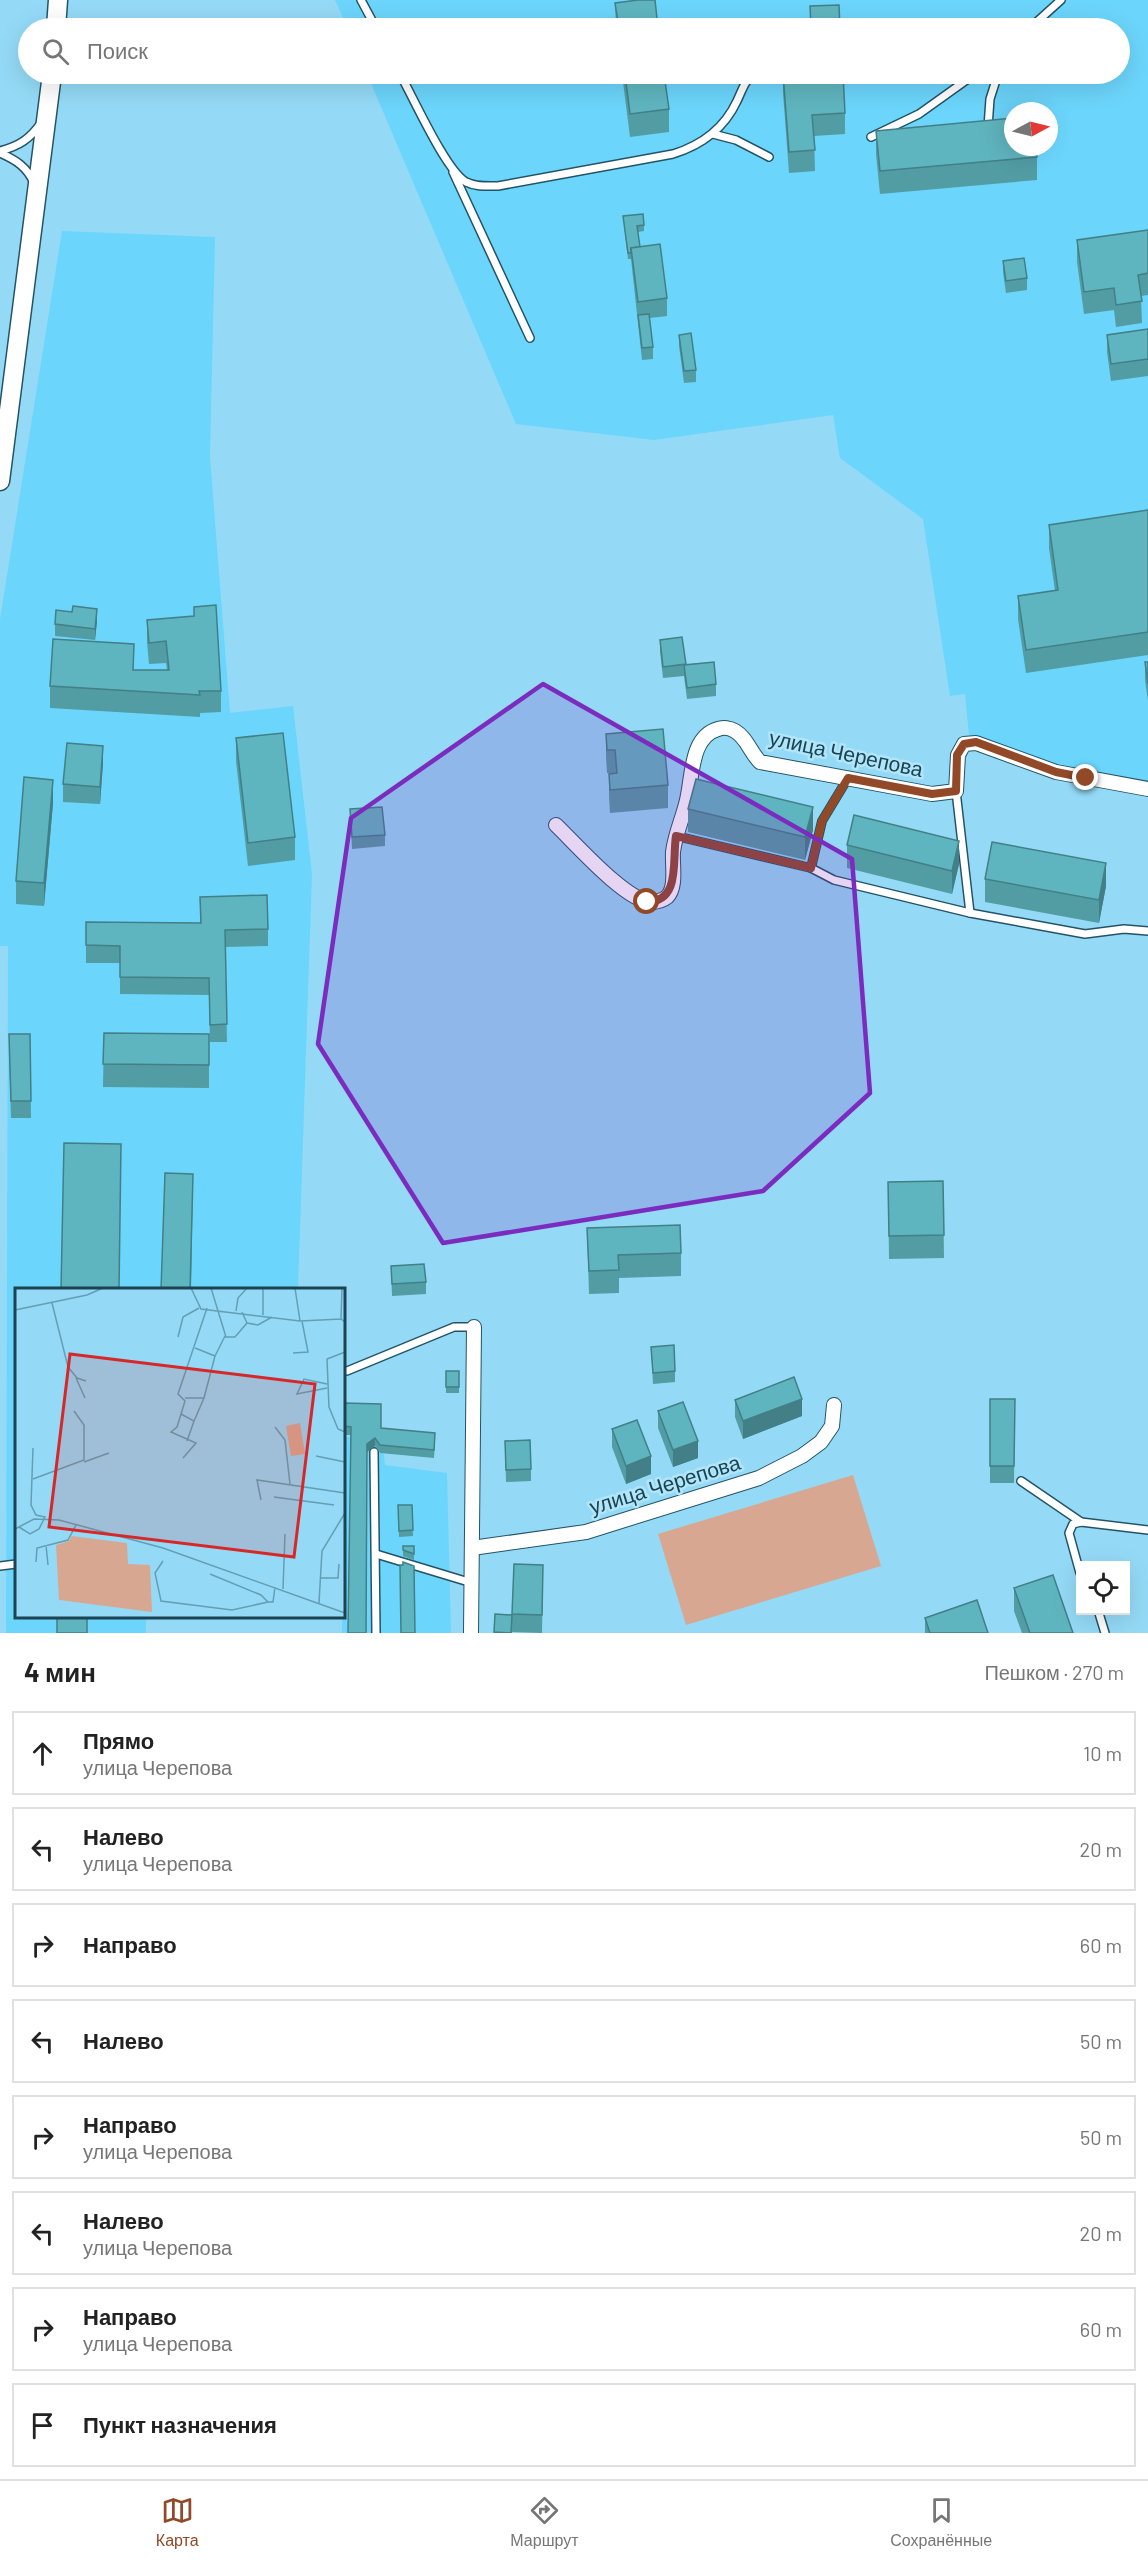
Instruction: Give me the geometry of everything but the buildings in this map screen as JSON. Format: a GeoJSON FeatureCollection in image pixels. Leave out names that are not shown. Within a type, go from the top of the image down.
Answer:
{"type":"FeatureCollection","features":[{"type":"Feature","properties":{"kind":"street"},"geometry":{"type":"LineString","coordinates":[[57,18],[58,0]]}},
{"type":"Feature","properties":{"kind":"street"},"geometry":{"type":"LineString","coordinates":[[0,481],[51,84]]}},
{"type":"Feature","properties":{"kind":"street","name":"улица Черепова"},"geometry":{"type":"LineString","coordinates":[[556,825],[615,882],[636,897],[647,902],[657,902],[667,896],[672,886],[676,836],[687,804],[696,754],[700,742],[708,732],[721,728],[733,729],[744,737],[753,755],[760,762],[932,794],[956,791]]}},
{"type":"Feature","properties":{"kind":"street"},"geometry":{"type":"LineString","coordinates":[[956,791],[957,755],[964,744],[976,742],[1056,772],[1148,789]]}},
{"type":"Feature","properties":{"kind":"street"},"geometry":{"type":"LineString","coordinates":[[471,1633],[474,1327]]}},
{"type":"Feature","properties":{"kind":"street","name":"улица Черепова"},"geometry":{"type":"LineString","coordinates":[[472,1548],[586,1532],[759,1478],[802,1456],[821,1442],[832,1426],[834,1405]]}},
{"type":"Feature","properties":{"kind":"lane"},"geometry":{"type":"LineString","coordinates":[[361,0],[371,18]]}},
{"type":"Feature","properties":{"kind":"lane"},"geometry":{"type":"LineString","coordinates":[[1041,18],[1061,0]]}},
{"type":"Feature","properties":{"kind":"lane"},"geometry":{"type":"LineString","coordinates":[[405,84],[450,167],[530,338]]}},
{"type":"Feature","properties":{"kind":"lane"},"geometry":{"type":"LineString","coordinates":[[450,167],[464,181],[480,186],[498,186],[673,154],[692,148],[727,121],[744,84]]}},
{"type":"Feature","properties":{"kind":"lane"},"geometry":{"type":"LineString","coordinates":[[871,137],[919,114],[961,84]]}},
{"type":"Feature","properties":{"kind":"lane"},"geometry":{"type":"LineString","coordinates":[[988,128],[990,99],[995,84]]}},
{"type":"Feature","properties":{"kind":"lane"},"geometry":{"type":"LineString","coordinates":[[0,152],[18,146],[33,135],[46,116]]}},
{"type":"Feature","properties":{"kind":"lane"},"geometry":{"type":"LineString","coordinates":[[713,134],[736,140],[769,157]]}},
{"type":"Feature","properties":{"kind":"lane"},"geometry":{"type":"LineString","coordinates":[[0,152],[18,161],[29,173],[37,191]]}},
{"type":"Feature","properties":{"kind":"lane"},"geometry":{"type":"LineString","coordinates":[[811,868],[822,821],[848,778]]}},
{"type":"Feature","properties":{"kind":"lane"},"geometry":{"type":"LineString","coordinates":[[956,791],[970,913]]}},
{"type":"Feature","properties":{"kind":"lane"},"geometry":{"type":"LineString","coordinates":[[676,836],[811,868],[834,880],[970,913],[1085,934],[1124,928],[1148,931]]}},
{"type":"Feature","properties":{"kind":"lane"},"geometry":{"type":"LineString","coordinates":[[347,1371],[454,1327],[474,1327]]}},
{"type":"Feature","properties":{"kind":"lane"},"geometry":{"type":"LineString","coordinates":[[374,1452],[376,1633]]}},
{"type":"Feature","properties":{"kind":"lane"},"geometry":{"type":"LineString","coordinates":[[1021,1480],[1081,1522]]}},
{"type":"Feature","properties":{"kind":"lane"},"geometry":{"type":"LineString","coordinates":[[1077,1561],[1069,1533],[1073,1524],[1081,1522],[1148,1530]]}},
{"type":"Feature","properties":{"kind":"lane"},"geometry":{"type":"LineString","coordinates":[[376,1554],[472,1583]]}},
{"type":"Feature","properties":{"kind":"lane"},"geometry":{"type":"LineString","coordinates":[[0,1566],[15,1564]]}},
{"type":"Feature","properties":{"kind":"lane"},"geometry":{"type":"LineString","coordinates":[[1099,1615],[1105,1633]]}},
{"type":"Feature","properties":{"kind":"highlighted area"},"geometry":{"type":"Polygon","coordinates":[[[543,684],[852,859],[870,1093],[763,1191],[443,1243],[318,1044],[351,818],[543,684]]]}},
{"type":"Feature","properties":{"kind":"shaded area"},"geometry":{"type":"Polygon","coordinates":[[[335,0],[1148,0],[1148,783],[1070,770],[969,735],[965,694],[950,696],[923,519],[840,458],[833,415],[654,440],[516,424],[371,84],[1130,84],[1130,18],[343,18],[335,0]]]}},
{"type":"Feature","properties":{"kind":"shaded area"},"geometry":{"type":"Polygon","coordinates":[[[62,231],[215,237],[210,457],[230,713],[293,706],[312,874],[298,1288],[15,1288],[15,1618],[146,1618],[146,1633],[6,1633],[8,946],[0,946],[0,619],[62,231]]]}},
{"type":"Feature","properties":{"kind":"shaded area"},"geometry":{"type":"Polygon","coordinates":[[[346,1437],[382,1440],[385,1465],[447,1473],[451,1633],[342,1633],[342,1618],[345,1618],[346,1437]]]}},
{"type":"Feature","properties":{"kind":"shaded area"},"geometry":{"type":"Polygon","coordinates":[[[853,1475],[881,1566],[686,1625],[658,1534],[853,1475]]]}},
{"type":"Feature","properties":{"kind":"route"},"geometry":{"type":"LineString","coordinates":[[647,902],[657,902],[667,896],[672,886],[676,836],[811,868],[822,821],[848,778],[932,794],[956,791],[957,755],[964,744],[976,742],[1056,772],[1086,778]]}}]}
